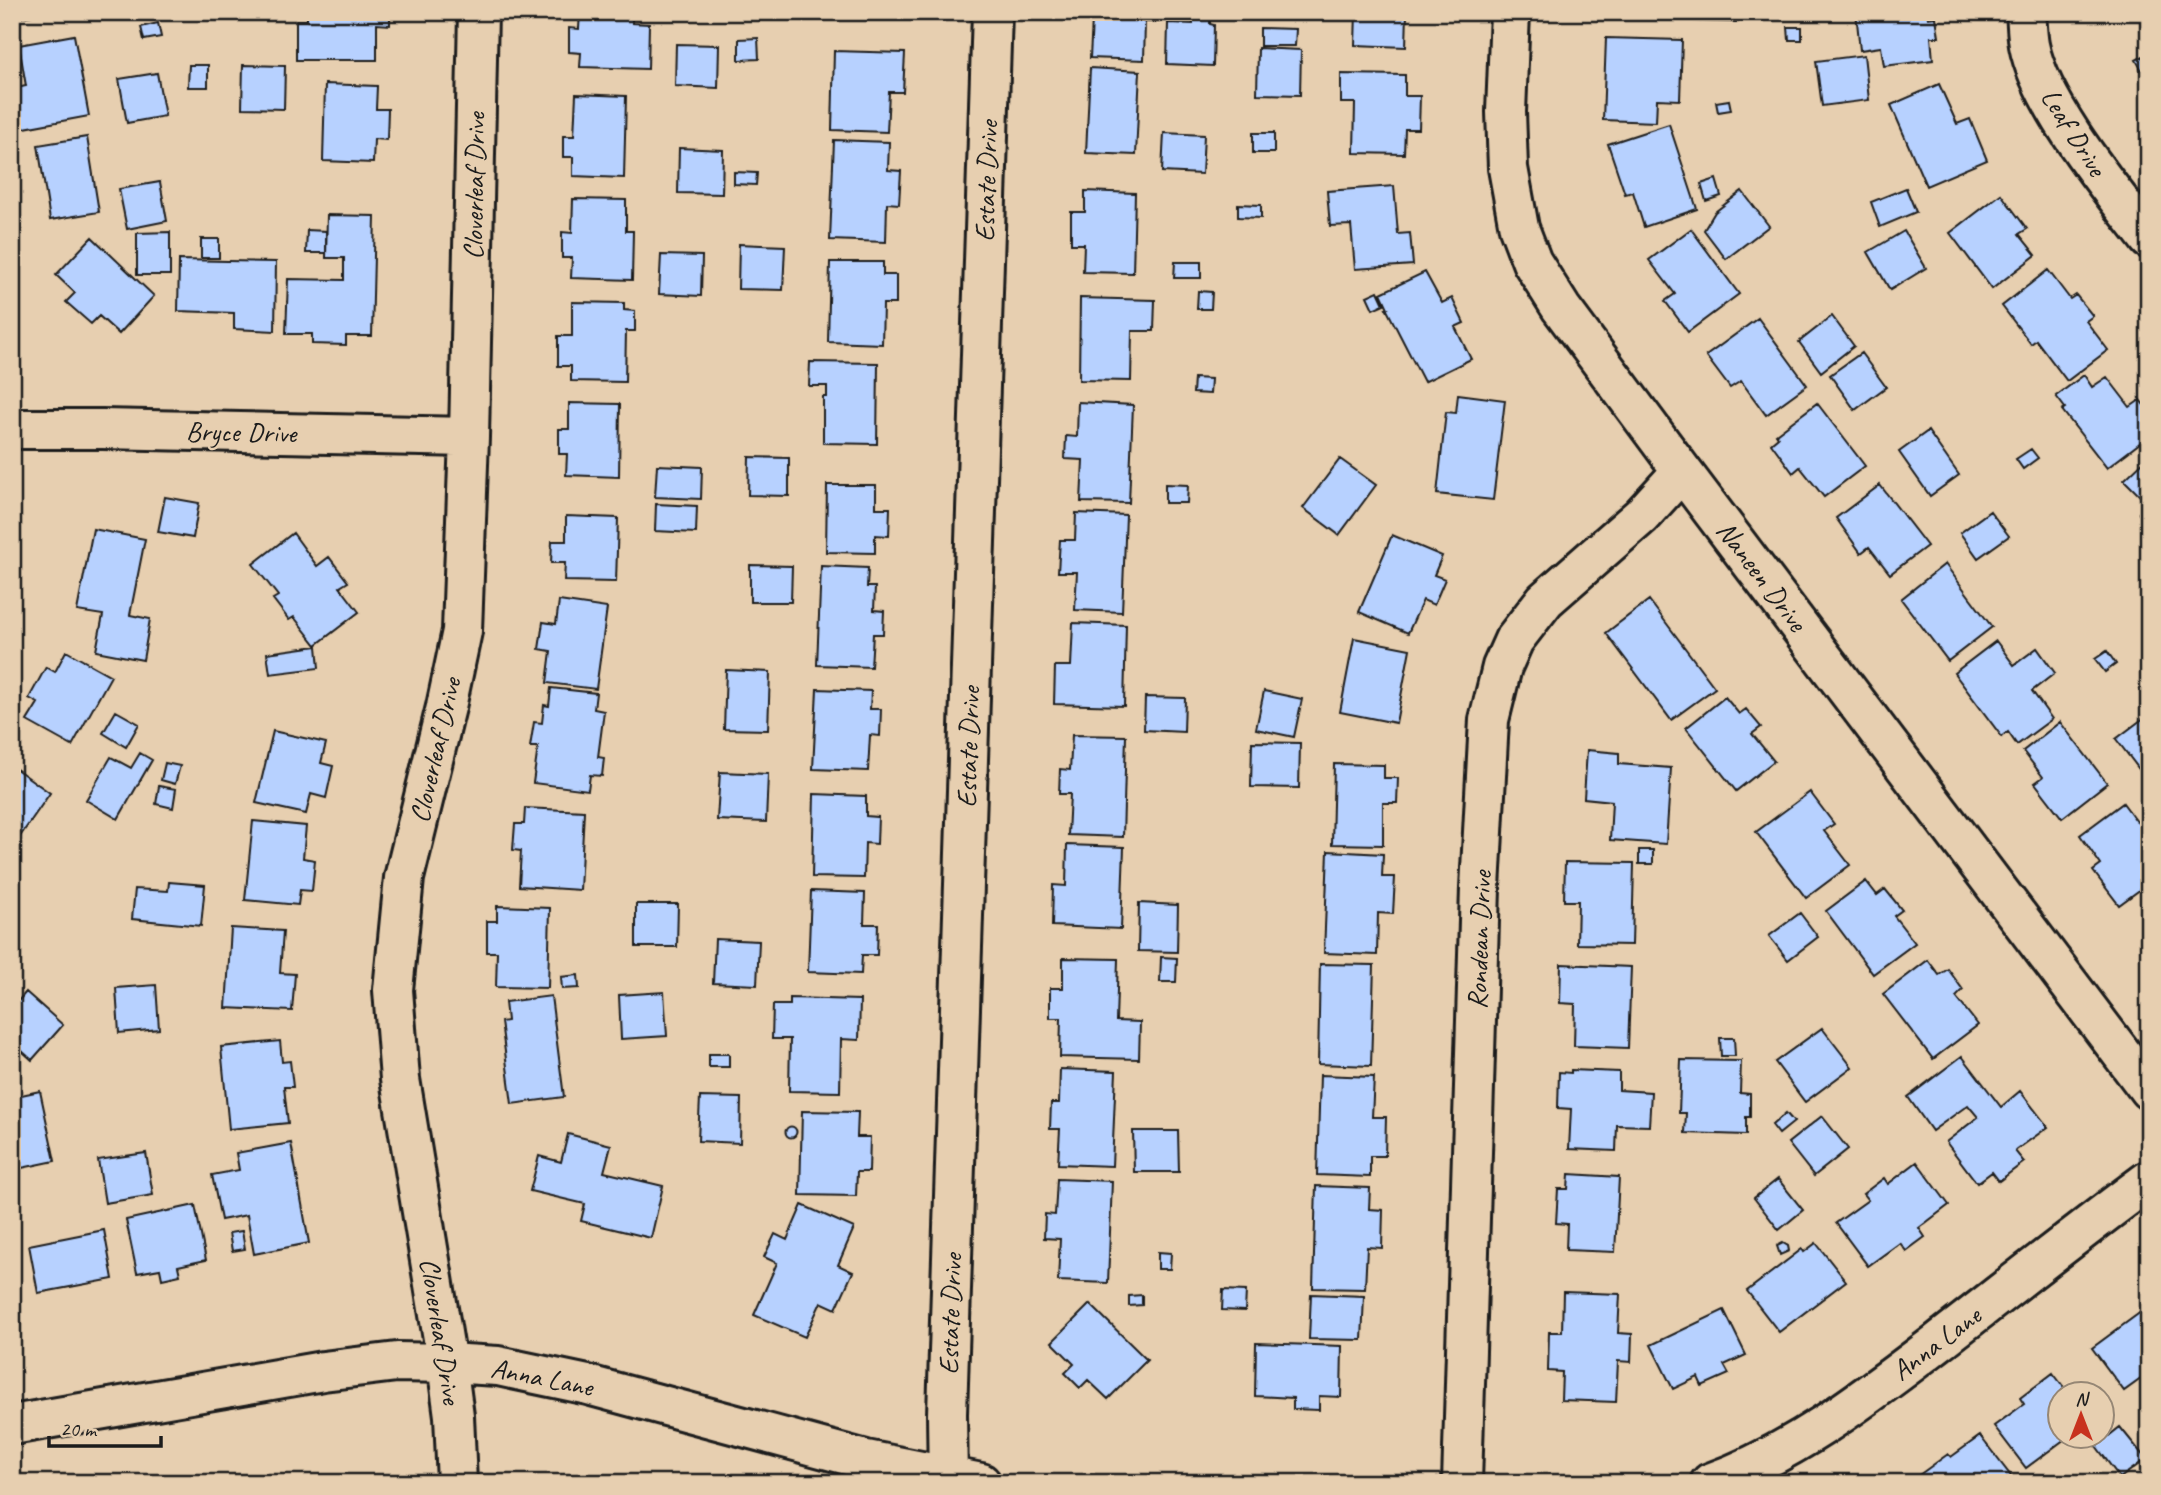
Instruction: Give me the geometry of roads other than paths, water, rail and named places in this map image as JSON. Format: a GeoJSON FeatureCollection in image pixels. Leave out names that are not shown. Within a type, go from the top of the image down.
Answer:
{"type":"FeatureCollection","features":[{"type":"Feature","properties":{"kind":"street","name":"Cloverleaf Drive"},"geometry":{"type":"LineString","coordinates":[[457,1483],[454,1416],[400,1079],[393,990],[404,878],[462,631],[478,12]]}},
{"type":"Feature","properties":{"kind":"street","name":"Estate Drive"},"geometry":{"type":"LineString","coordinates":[[959,1481],[947,1414],[992,12]]}},
{"type":"Feature","properties":{"kind":"street","name":"Naneen Drive"},"geometry":{"type":"LineString","coordinates":[[1510,12],[1506,112],[1508,168],[1519,228],[1532,262],[1561,308],[1682,471],[2149,1090]]}},
{"type":"Feature","properties":{"kind":"street","name":"Leaf Drive"},"geometry":{"type":"LineString","coordinates":[[2026,12],[2029,46],[2044,86],[2109,188],[2149,239]]}},
{"type":"Feature","properties":{"kind":"street","name":"Bryce Drive"},"geometry":{"type":"LineString","coordinates":[[12,429],[469,437]]}},
{"type":"Feature","properties":{"kind":"street","name":"Rondean Drive"},"geometry":{"type":"LineString","coordinates":[[1462,1483],[1480,902],[1489,720],[1502,667],[1514,640],[1545,600],[1642,516],[1682,471]]}},
{"type":"Feature","properties":{"kind":"street","name":"Anna Lane"},"geometry":{"type":"LineString","coordinates":[[1710,1483],[1742,1472],[1817,1430],[1894,1376],[2149,1180]]}},
{"type":"Feature","properties":{"kind":"street","name":"Anna Lane"},"geometry":{"type":"LineString","coordinates":[[12,1424],[323,1371],[397,1362],[498,1366],[588,1385],[866,1460],[959,1481]]}}]}
